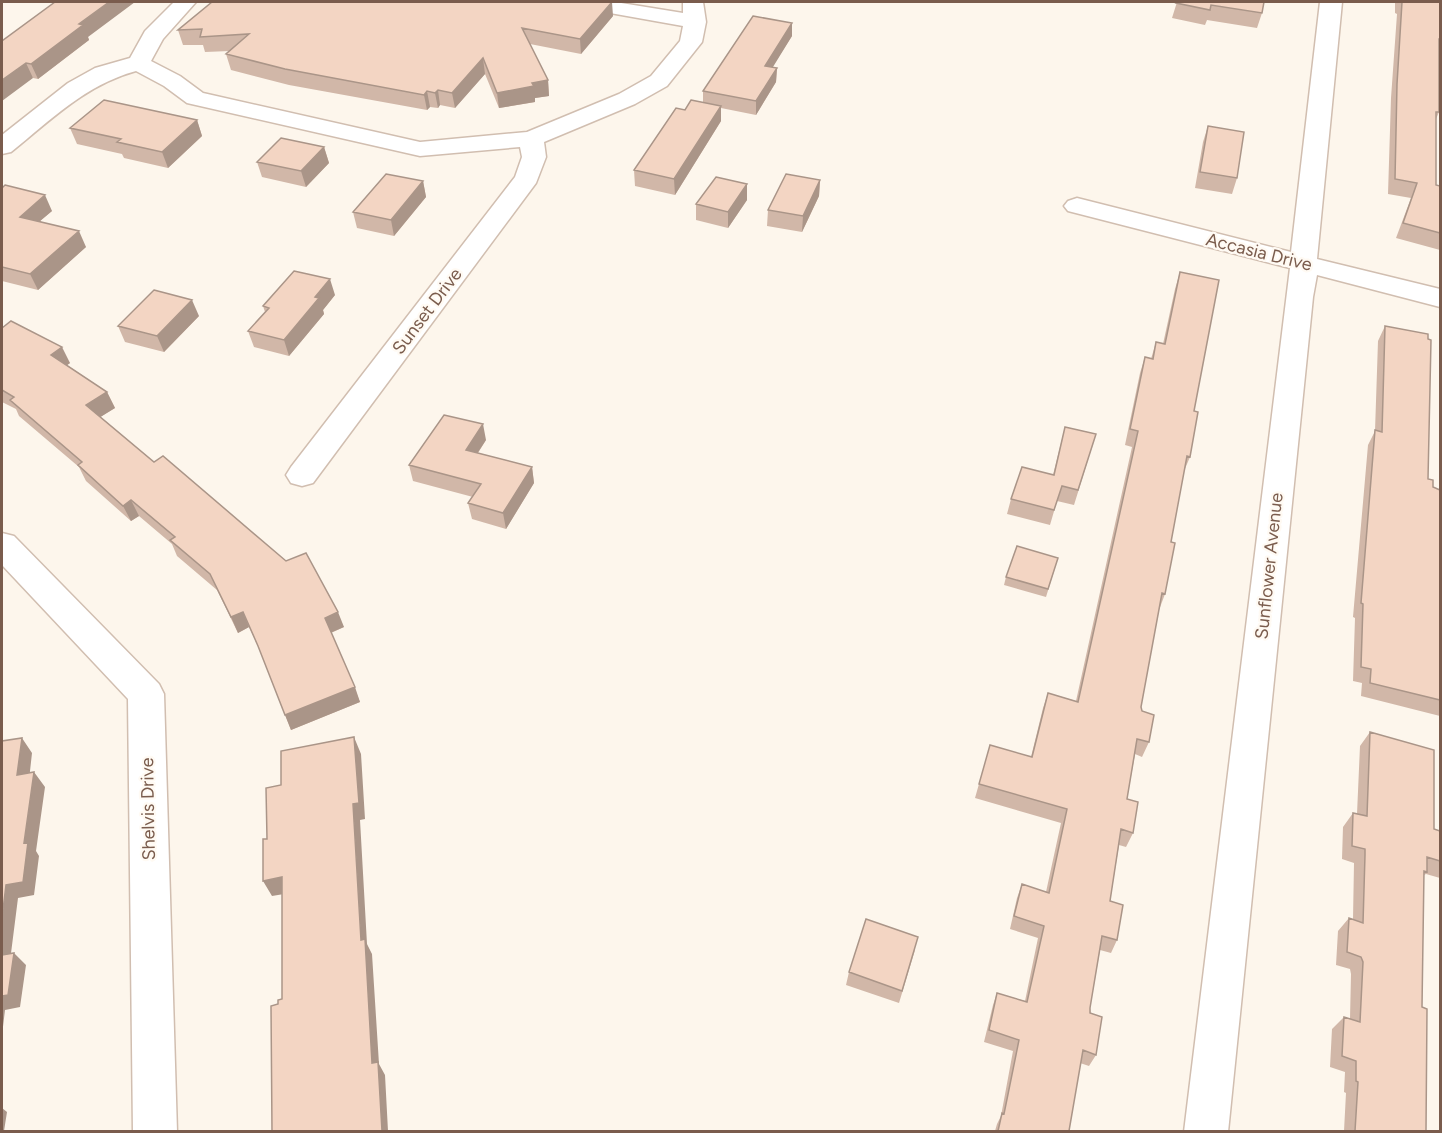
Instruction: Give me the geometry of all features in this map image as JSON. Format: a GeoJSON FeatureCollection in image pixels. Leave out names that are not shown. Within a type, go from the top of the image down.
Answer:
{"type":"FeatureCollection","features":[{"type":"Feature","properties":{"kind":"street"},"geometry":{"type":"LineString","coordinates":[[139,63],[153,36],[185,2]]}},
{"type":"Feature","properties":{"kind":"street"},"geometry":{"type":"LineString","coordinates":[[2,147],[76,88],[103,73],[139,63],[172,81],[195,98],[420,149],[531,139],[627,99],[659,81],[691,42],[694,12],[582,2]]}},
{"type":"Feature","properties":{"kind":"street","name":"Sunflower Avenue"},"geometry":{"type":"LineString","coordinates":[[1206,1131],[1299,297],[1304,282],[1305,241],[1331,2]]}},
{"type":"Feature","properties":{"kind":"street","name":"Sunset Drive"},"geometry":{"type":"LineString","coordinates":[[302,475],[527,178],[534,157],[531,139]]}},
{"type":"Feature","properties":{"kind":"street","name":"Accasia Drive"},"geometry":{"type":"LineString","coordinates":[[1077,206],[1440,298]]}},
{"type":"Feature","properties":{"kind":"street","name":"Shelvis Drive"},"geometry":{"type":"LineString","coordinates":[[2,545],[146,694],[154,1131]]}},
{"type":"Feature","properties":{"kind":"building"},"geometry":{"type":"Polygon","coordinates":[[[55,2],[109,2],[79,24],[83,25],[31,64],[26,63],[2,80],[2,41],[55,2]]]}},
{"type":"Feature","properties":{"kind":"building"},"geometry":{"type":"Polygon","coordinates":[[[212,2],[612,2],[580,39],[522,28],[548,80],[532,83],[534,86],[497,93],[483,58],[452,93],[438,90],[435,93],[427,91],[424,95],[285,69],[226,54],[249,34],[200,37],[202,29],[178,30],[212,2]]]}},
{"type":"Feature","properties":{"kind":"building"},"geometry":{"type":"Polygon","coordinates":[[[1177,2],[1264,2],[1262,13],[1211,5],[1210,10],[1177,2]]]}},
{"type":"Feature","properties":{"kind":"building"},"geometry":{"type":"Polygon","coordinates":[[[1402,2],[1440,2],[1436,185],[1440,186],[1440,233],[1403,223],[1417,183],[1395,179],[1402,2]]]}},
{"type":"Feature","properties":{"kind":"building"},"geometry":{"type":"Polygon","coordinates":[[[753,16],[792,23],[765,66],[777,68],[756,101],[703,91],[753,16]]]}},
{"type":"Feature","properties":{"kind":"building"},"geometry":{"type":"Polygon","coordinates":[[[104,100],[197,120],[162,152],[117,142],[121,139],[70,128],[104,100]]]}},
{"type":"Feature","properties":{"kind":"building"},"geometry":{"type":"Polygon","coordinates":[[[691,100],[721,106],[674,179],[634,170],[676,108],[685,110],[691,100]]]}},
{"type":"Feature","properties":{"kind":"building"},"geometry":{"type":"Polygon","coordinates":[[[1208,126],[1244,132],[1237,178],[1200,172],[1208,126]]]}},
{"type":"Feature","properties":{"kind":"building"},"geometry":{"type":"Polygon","coordinates":[[[281,138],[324,147],[301,171],[257,162],[281,138]]]}},
{"type":"Feature","properties":{"kind":"building"},"geometry":{"type":"Polygon","coordinates":[[[386,174],[423,181],[391,220],[353,212],[386,174]]]}},
{"type":"Feature","properties":{"kind":"building"},"geometry":{"type":"Polygon","coordinates":[[[786,174],[820,180],[803,216],[768,210],[786,174]]]}},
{"type":"Feature","properties":{"kind":"building"},"geometry":{"type":"Polygon","coordinates":[[[716,177],[747,184],[728,212],[696,204],[716,177]]]}},
{"type":"Feature","properties":{"kind":"building"},"geometry":{"type":"Polygon","coordinates":[[[5,185],[45,195],[20,217],[79,231],[30,274],[2,267],[2,188],[5,185]]]}},
{"type":"Feature","properties":{"kind":"building"},"geometry":{"type":"Polygon","coordinates":[[[294,271],[330,279],[315,297],[319,298],[284,340],[248,331],[269,308],[263,306],[294,271]]]}},
{"type":"Feature","properties":{"kind":"building"},"geometry":{"type":"Polygon","coordinates":[[[1180,272],[1219,280],[1194,411],[1198,412],[1190,457],[1187,456],[1171,542],[1175,543],[1165,594],[1162,593],[1141,707],[1142,711],[1154,715],[1149,742],[1137,739],[1127,799],[1138,802],[1133,833],[1121,829],[1110,901],[1123,905],[1117,940],[1102,936],[1090,1008],[1090,1013],[1102,1017],[1096,1055],[1083,1050],[1069,1131],[998,1131],[1002,1113],[1004,1114],[1019,1040],[989,1030],[997,993],[1027,1002],[1044,926],[1014,916],[1022,884],[1049,893],[1067,809],[979,784],[990,745],[1032,757],[1048,693],[1078,702],[1138,431],[1130,429],[1145,357],[1153,359],[1156,342],[1165,344],[1180,272]]]}},
{"type":"Feature","properties":{"kind":"building"},"geometry":{"type":"Polygon","coordinates":[[[154,290],[192,300],[157,336],[118,326],[154,290]]]}},
{"type":"Feature","properties":{"kind":"building"},"geometry":{"type":"Polygon","coordinates":[[[11,321],[62,347],[51,355],[107,392],[86,405],[154,462],[163,456],[286,561],[306,553],[338,612],[325,618],[355,687],[285,715],[243,612],[231,617],[210,574],[170,540],[175,537],[131,500],[123,506],[78,465],[82,462],[10,400],[14,397],[2,390],[2,328],[11,321]]]}},
{"type":"Feature","properties":{"kind":"building"},"geometry":{"type":"Polygon","coordinates":[[[1385,326],[1428,334],[1428,339],[1431,340],[1428,479],[1433,480],[1433,487],[1440,490],[1440,700],[1370,683],[1371,669],[1361,667],[1363,604],[1361,603],[1375,430],[1382,432],[1385,326]]]}},
{"type":"Feature","properties":{"kind":"building"},"geometry":{"type":"Polygon","coordinates":[[[444,415],[483,424],[466,450],[532,467],[503,513],[468,503],[481,484],[409,465],[444,415]]]}},
{"type":"Feature","properties":{"kind":"building"},"geometry":{"type":"Polygon","coordinates":[[[1065,427],[1096,434],[1078,490],[1062,486],[1054,510],[1011,499],[1022,467],[1054,475],[1065,427]]]}},
{"type":"Feature","properties":{"kind":"building"},"geometry":{"type":"Polygon","coordinates":[[[1017,546],[1058,558],[1048,589],[1006,577],[1017,546]]]}},
{"type":"Feature","properties":{"kind":"building"},"geometry":{"type":"Polygon","coordinates":[[[1370,732],[1434,750],[1434,829],[1440,831],[1440,861],[1427,857],[1427,872],[1424,871],[1422,1007],[1427,1009],[1426,1131],[1355,1131],[1358,1082],[1356,1081],[1356,1061],[1342,1056],[1344,1017],[1360,1022],[1363,962],[1361,957],[1347,952],[1349,918],[1363,923],[1365,849],[1352,846],[1353,813],[1367,816],[1370,732]]]}},
{"type":"Feature","properties":{"kind":"building"},"geometry":{"type":"Polygon","coordinates":[[[354,737],[359,803],[353,804],[361,940],[365,939],[372,1063],[378,1062],[382,1131],[272,1131],[271,1006],[278,1004],[278,1000],[282,999],[282,877],[263,881],[263,839],[267,839],[266,788],[281,785],[281,751],[354,737]]]}},
{"type":"Feature","properties":{"kind":"building"},"geometry":{"type":"Polygon","coordinates":[[[22,738],[17,775],[34,772],[24,843],[28,842],[23,882],[6,885],[2,918],[2,741],[22,738]]]}},
{"type":"Feature","properties":{"kind":"building"},"geometry":{"type":"Polygon","coordinates":[[[866,919],[918,937],[902,991],[849,972],[866,919]]]}},
{"type":"Feature","properties":{"kind":"building"},"geometry":{"type":"Polygon","coordinates":[[[14,953],[8,995],[2,996],[2,955],[14,953]]]}}]}
